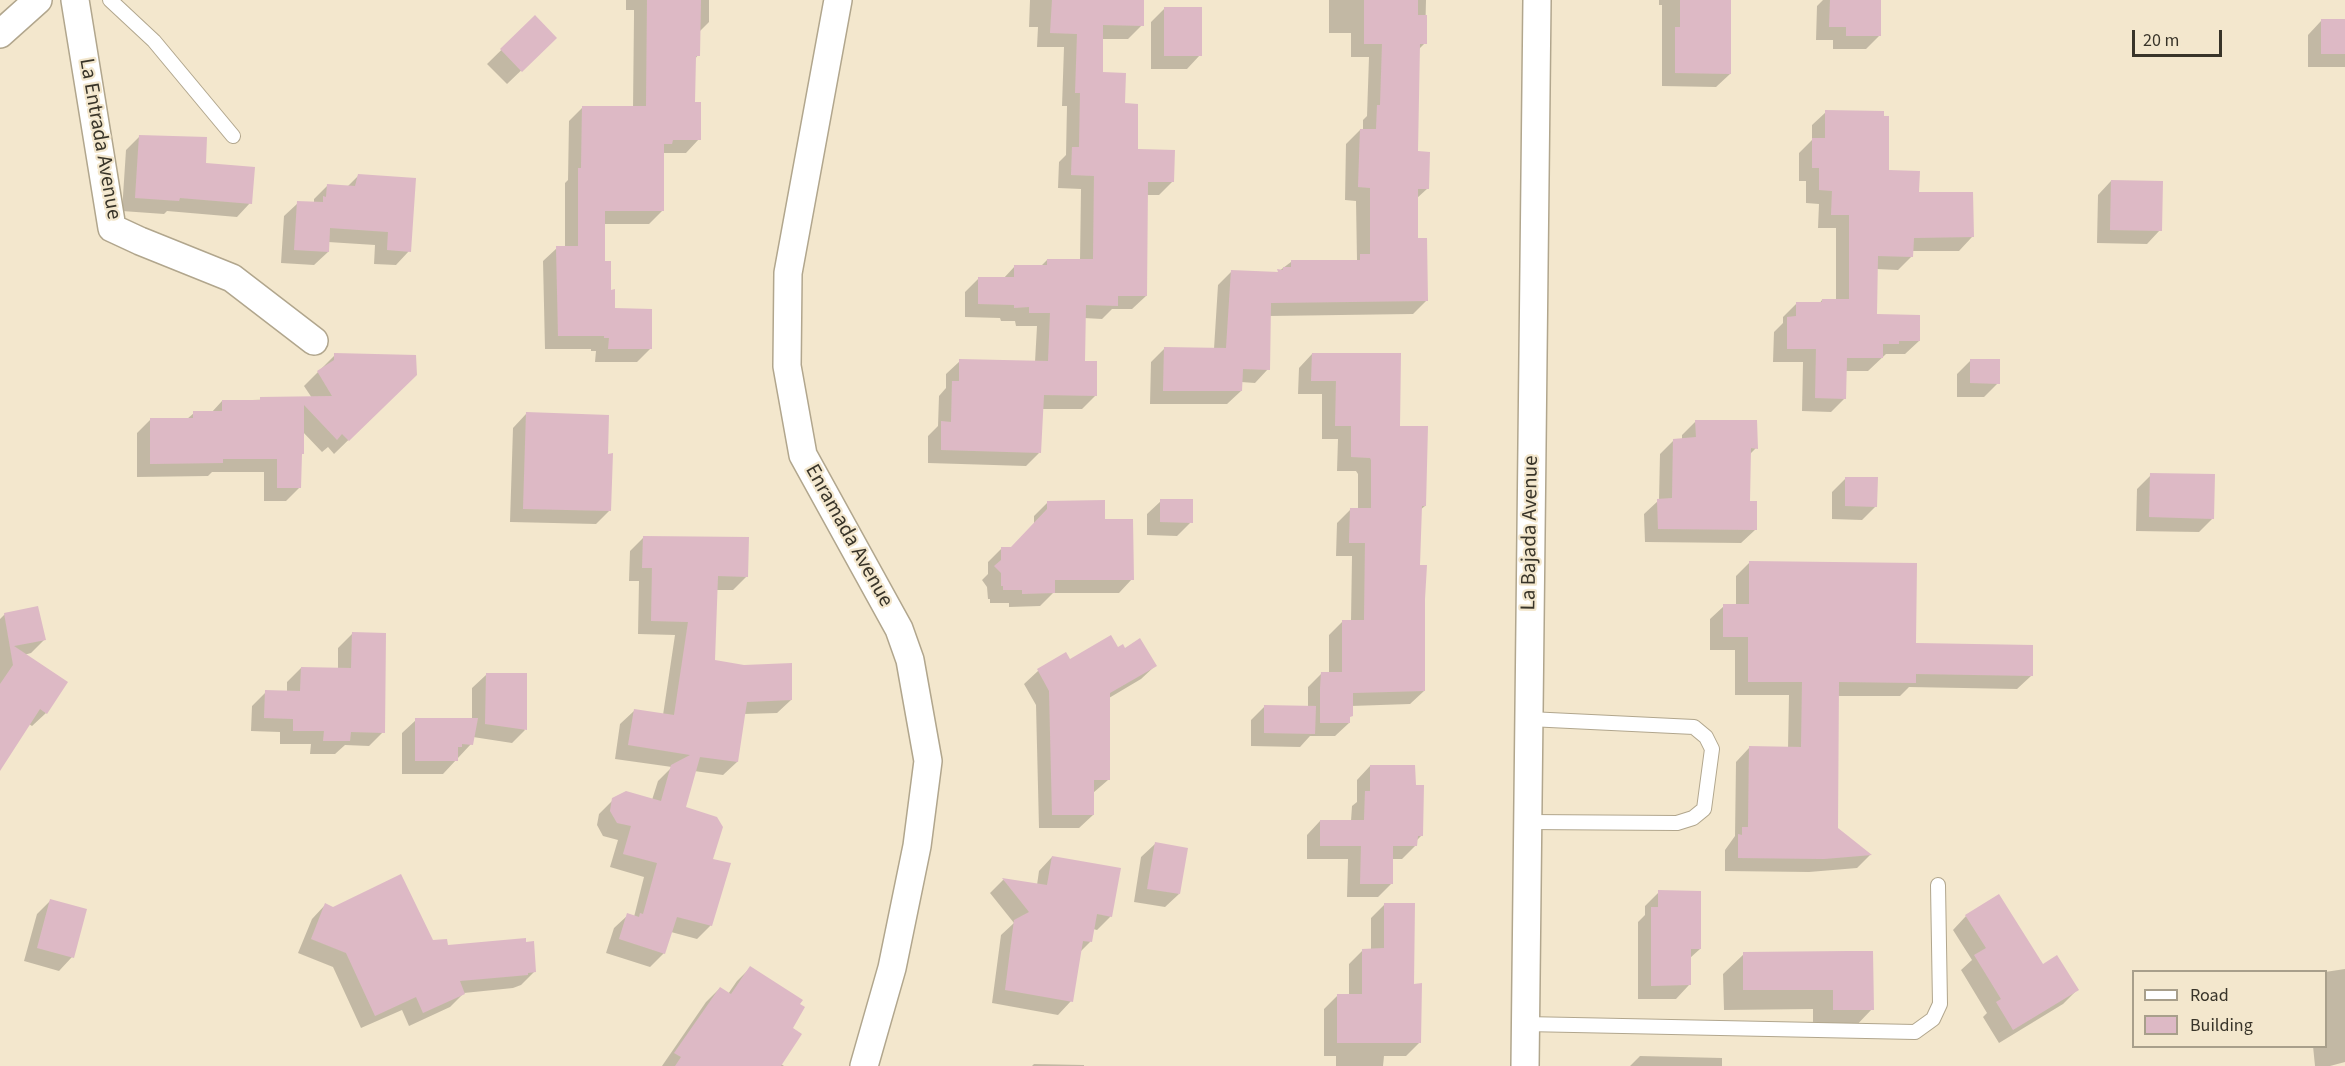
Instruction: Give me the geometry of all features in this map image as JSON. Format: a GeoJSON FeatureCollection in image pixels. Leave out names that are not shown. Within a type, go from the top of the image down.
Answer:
{"type":"FeatureCollection","features":[{"type":"Feature","properties":{"kind":"street"},"geometry":{"type":"LineString","coordinates":[[0,34],[38,0]]}},
{"type":"Feature","properties":{"kind":"street","name":"La Entrada Avenue"},"geometry":{"type":"LineString","coordinates":[[75,0],[112,228],[140,242],[232,278],[314,341]]}},
{"type":"Feature","properties":{"kind":"street","name":"Enramada Avenue"},"geometry":{"type":"LineString","coordinates":[[838,0],[788,273],[787,366],[803,455],[899,629],[910,660],[928,761],[916,846],[894,957],[864,1066]]}},
{"type":"Feature","properties":{"kind":"street","name":"La Bajada Avenue"},"geometry":{"type":"LineString","coordinates":[[1524,1066],[1538,0]]}},
{"type":"Feature","properties":{"kind":"lane"},"geometry":{"type":"LineString","coordinates":[[110,0],[154,41],[233,136]]}},
{"type":"Feature","properties":{"kind":"lane"},"geometry":{"type":"LineString","coordinates":[[1528,719],[1694,727],[1706,737],[1712,749],[1704,809],[1693,818],[1677,822],[1528,822]]}},
{"type":"Feature","properties":{"kind":"lane"},"geometry":{"type":"LineString","coordinates":[[1525,1024],[1915,1032],[1933,1019],[1940,1004],[1938,885]]}},
{"type":"Feature","properties":{"kind":"building"},"geometry":{"type":"Polygon","coordinates":[[[647,0],[701,0],[700,56],[696,56],[695,102],[701,102],[701,140],[673,140],[672,144],[664,144],[664,211],[605,211],[605,261],[611,261],[611,290],[615,289],[615,308],[652,309],[652,349],[608,349],[609,338],[604,338],[604,336],[558,336],[556,246],[578,246],[578,168],[581,168],[582,106],[646,106],[647,0]]]}},
{"type":"Feature","properties":{"kind":"building"},"geometry":{"type":"Polygon","coordinates":[[[1052,0],[1144,0],[1144,26],[1103,25],[1103,72],[1126,73],[1125,103],[1138,104],[1138,149],[1175,150],[1174,182],[1148,182],[1147,296],[1118,296],[1118,306],[1086,305],[1085,361],[1097,361],[1097,396],[1044,395],[1041,453],[941,450],[941,421],[951,422],[952,381],[959,381],[959,359],[1048,361],[1050,313],[1029,313],[1029,307],[1014,308],[1014,305],[978,304],[978,277],[1014,277],[1014,265],[1047,265],[1047,259],[1093,259],[1094,176],[1071,175],[1072,147],[1079,147],[1080,93],[1075,93],[1077,34],[1050,33],[1052,0]]]}},
{"type":"Feature","properties":{"kind":"building"},"geometry":{"type":"Polygon","coordinates":[[[1364,0],[1418,0],[1418,15],[1427,15],[1427,44],[1420,44],[1418,151],[1430,152],[1429,189],[1418,189],[1418,238],[1427,238],[1428,301],[1271,303],[1270,370],[1243,369],[1242,391],[1163,391],[1164,347],[1226,348],[1231,270],[1278,272],[1277,269],[1283,270],[1283,267],[1291,267],[1291,260],[1360,260],[1360,254],[1370,254],[1370,188],[1358,187],[1360,129],[1376,129],[1377,105],[1380,105],[1382,44],[1364,44],[1364,0]]]}},
{"type":"Feature","properties":{"kind":"building"},"geometry":{"type":"Polygon","coordinates":[[[1680,0],[1731,0],[1731,74],[1675,73],[1675,27],[1680,27],[1680,0]]]}},
{"type":"Feature","properties":{"kind":"building"},"geometry":{"type":"Polygon","coordinates":[[[1830,0],[1881,0],[1881,36],[1846,36],[1846,27],[1829,27],[1830,0]]]}},
{"type":"Feature","properties":{"kind":"building"},"geometry":{"type":"Polygon","coordinates":[[[1164,7],[1202,7],[1202,56],[1164,56],[1164,7]]]}},
{"type":"Feature","properties":{"kind":"building"},"geometry":{"type":"Polygon","coordinates":[[[535,15],[557,38],[522,72],[500,49],[535,15]]]}},
{"type":"Feature","properties":{"kind":"building"},"geometry":{"type":"Polygon","coordinates":[[[2321,19],[2345,19],[2345,54],[2321,54],[2321,19]]]}},
{"type":"Feature","properties":{"kind":"building"},"geometry":{"type":"Polygon","coordinates":[[[1825,110],[1884,111],[1884,116],[1889,116],[1889,170],[1920,171],[1919,192],[1973,192],[1974,237],[1914,238],[1913,257],[1878,256],[1877,314],[1920,315],[1920,341],[1883,344],[1883,358],[1847,358],[1846,399],[1815,398],[1816,349],[1787,349],[1787,317],[1796,316],[1796,302],[1849,299],[1849,215],[1831,215],[1832,191],[1819,190],[1819,168],[1812,168],[1812,138],[1825,138],[1825,110]]]}},
{"type":"Feature","properties":{"kind":"building"},"geometry":{"type":"Polygon","coordinates":[[[139,135],[207,137],[206,163],[255,167],[252,204],[180,198],[179,201],[135,198],[139,135]]]}},
{"type":"Feature","properties":{"kind":"building"},"geometry":{"type":"Polygon","coordinates":[[[358,174],[416,178],[411,252],[387,250],[388,232],[330,228],[329,252],[294,250],[297,201],[323,202],[323,196],[326,197],[327,184],[355,186],[358,174]]]}},
{"type":"Feature","properties":{"kind":"building"},"geometry":{"type":"Polygon","coordinates":[[[2111,180],[2163,181],[2162,231],[2110,230],[2111,180]]]}},
{"type":"Feature","properties":{"kind":"building"},"geometry":{"type":"Polygon","coordinates":[[[334,353],[416,355],[417,375],[349,441],[342,434],[337,440],[304,405],[301,488],[277,488],[277,459],[223,459],[223,463],[150,464],[150,418],[193,418],[193,411],[222,411],[222,400],[332,396],[317,371],[334,360],[334,353]]]}},
{"type":"Feature","properties":{"kind":"building"},"geometry":{"type":"Polygon","coordinates":[[[1312,353],[1401,353],[1400,426],[1428,426],[1426,506],[1422,506],[1420,565],[1427,565],[1425,691],[1353,693],[1353,716],[1350,717],[1350,723],[1320,723],[1321,672],[1342,672],[1342,620],[1364,620],[1365,543],[1349,543],[1350,508],[1371,508],[1371,460],[1370,458],[1351,457],[1351,426],[1335,426],[1336,381],[1311,381],[1312,353]]]}},
{"type":"Feature","properties":{"kind":"building"},"geometry":{"type":"Polygon","coordinates":[[[1970,359],[2000,359],[2000,384],[1970,383],[1970,359]]]}},
{"type":"Feature","properties":{"kind":"building"},"geometry":{"type":"Polygon","coordinates":[[[526,412],[609,415],[608,454],[613,453],[611,511],[523,509],[526,412]]]}},
{"type":"Feature","properties":{"kind":"building"},"geometry":{"type":"Polygon","coordinates":[[[1695,420],[1757,420],[1758,449],[1751,448],[1750,501],[1757,501],[1757,530],[1658,529],[1657,499],[1672,498],[1673,439],[1696,437],[1695,420]]]}},
{"type":"Feature","properties":{"kind":"building"},"geometry":{"type":"Polygon","coordinates":[[[2150,473],[2215,474],[2214,519],[2149,517],[2150,473]]]}},
{"type":"Feature","properties":{"kind":"building"},"geometry":{"type":"Polygon","coordinates":[[[1845,477],[1878,477],[1877,507],[1845,506],[1845,477]]]}},
{"type":"Feature","properties":{"kind":"building"},"geometry":{"type":"Polygon","coordinates":[[[1160,499],[1193,499],[1193,523],[1160,522],[1160,499]]]}},
{"type":"Feature","properties":{"kind":"building"},"geometry":{"type":"Polygon","coordinates":[[[1105,500],[1105,519],[1133,519],[1134,580],[1055,580],[1055,593],[1022,594],[1022,590],[1003,590],[1001,573],[994,566],[1001,560],[1001,547],[1011,547],[1047,509],[1047,501],[1105,500]]]}},
{"type":"Feature","properties":{"kind":"building"},"geometry":{"type":"Polygon","coordinates":[[[643,536],[749,537],[748,577],[718,576],[715,660],[744,665],[792,663],[792,700],[747,702],[738,762],[700,757],[686,807],[717,817],[723,827],[713,859],[731,863],[712,926],[677,917],[665,954],[619,939],[627,913],[639,917],[640,913],[643,914],[657,863],[623,854],[631,826],[617,823],[610,811],[612,798],[626,791],[661,801],[671,765],[690,755],[628,745],[634,709],[674,715],[688,622],[651,621],[652,568],[642,568],[643,536]]]}},
{"type":"Feature","properties":{"kind":"building"},"geometry":{"type":"Polygon","coordinates":[[[1749,561],[1917,563],[1916,643],[2033,645],[2033,676],[1916,674],[1916,683],[1839,682],[1838,828],[1872,855],[1824,859],[1738,858],[1738,834],[1742,835],[1742,827],[1748,827],[1749,746],[1801,747],[1802,682],[1748,682],[1748,637],[1723,637],[1723,604],[1749,604],[1749,561]]]}},
{"type":"Feature","properties":{"kind":"building"},"geometry":{"type":"Polygon","coordinates":[[[38,606],[46,640],[14,646],[68,682],[47,714],[40,709],[0,771],[0,684],[13,665],[4,613],[38,606]]]}},
{"type":"Feature","properties":{"kind":"building"},"geometry":{"type":"Polygon","coordinates":[[[352,632],[386,633],[385,733],[351,732],[350,741],[323,741],[324,731],[293,731],[293,719],[264,718],[265,690],[300,691],[301,667],[351,668],[352,632]]]}},
{"type":"Feature","properties":{"kind":"building"},"geometry":{"type":"Polygon","coordinates":[[[1111,635],[1118,647],[1123,644],[1125,648],[1140,638],[1157,666],[1110,693],[1110,780],[1094,780],[1094,815],[1052,815],[1049,691],[1037,669],[1066,652],[1070,659],[1111,635]]]}},
{"type":"Feature","properties":{"kind":"building"},"geometry":{"type":"Polygon","coordinates":[[[486,673],[527,673],[527,730],[485,724],[486,673]]]}},
{"type":"Feature","properties":{"kind":"building"},"geometry":{"type":"Polygon","coordinates":[[[1264,705],[1316,706],[1315,734],[1264,733],[1264,705]]]}},
{"type":"Feature","properties":{"kind":"building"},"geometry":{"type":"Polygon","coordinates":[[[415,718],[478,718],[473,745],[462,744],[462,747],[458,747],[458,761],[415,761],[415,718]]]}},
{"type":"Feature","properties":{"kind":"building"},"geometry":{"type":"Polygon","coordinates":[[[1370,765],[1415,765],[1416,785],[1424,785],[1423,836],[1418,836],[1417,846],[1393,846],[1393,884],[1360,884],[1361,846],[1320,846],[1320,820],[1364,820],[1365,791],[1370,791],[1370,765]]]}},
{"type":"Feature","properties":{"kind":"building"},"geometry":{"type":"Polygon","coordinates":[[[1155,842],[1188,848],[1180,894],[1147,889],[1155,842]]]}},
{"type":"Feature","properties":{"kind":"building"},"geometry":{"type":"Polygon","coordinates":[[[1052,856],[1121,868],[1112,917],[1097,914],[1092,942],[1083,941],[1073,1002],[1005,990],[1014,920],[1029,912],[1002,878],[1047,885],[1052,856]]]}},
{"type":"Feature","properties":{"kind":"building"},"geometry":{"type":"Polygon","coordinates":[[[401,874],[433,940],[447,939],[448,945],[526,938],[526,942],[534,941],[536,972],[528,973],[528,975],[460,981],[465,994],[423,1013],[416,997],[375,1016],[346,953],[311,939],[325,903],[333,907],[401,874]]]}},
{"type":"Feature","properties":{"kind":"building"},"geometry":{"type":"Polygon","coordinates":[[[1658,890],[1701,891],[1701,949],[1691,949],[1691,985],[1651,986],[1651,907],[1658,907],[1658,890]]]}},
{"type":"Feature","properties":{"kind":"building"},"geometry":{"type":"Polygon","coordinates":[[[1999,894],[2043,964],[2057,955],[2079,990],[2013,1030],[1996,1002],[2001,999],[1974,955],[1986,948],[1965,915],[1999,894]]]}},
{"type":"Feature","properties":{"kind":"building"},"geometry":{"type":"Polygon","coordinates":[[[50,899],[87,909],[74,958],[37,948],[50,899]]]}},
{"type":"Feature","properties":{"kind":"building"},"geometry":{"type":"Polygon","coordinates":[[[1384,903],[1415,903],[1414,984],[1422,983],[1421,1043],[1337,1043],[1337,994],[1362,994],[1362,949],[1384,948],[1384,903]]]}},
{"type":"Feature","properties":{"kind":"building"},"geometry":{"type":"Polygon","coordinates":[[[1873,951],[1874,1010],[1833,1010],[1833,990],[1743,990],[1743,952],[1873,951]]]}},
{"type":"Feature","properties":{"kind":"building"},"geometry":{"type":"Polygon","coordinates":[[[750,966],[803,1000],[800,1004],[805,1007],[793,1028],[802,1034],[781,1066],[675,1066],[681,1057],[674,1053],[720,987],[731,994],[750,966]]]}}]}
